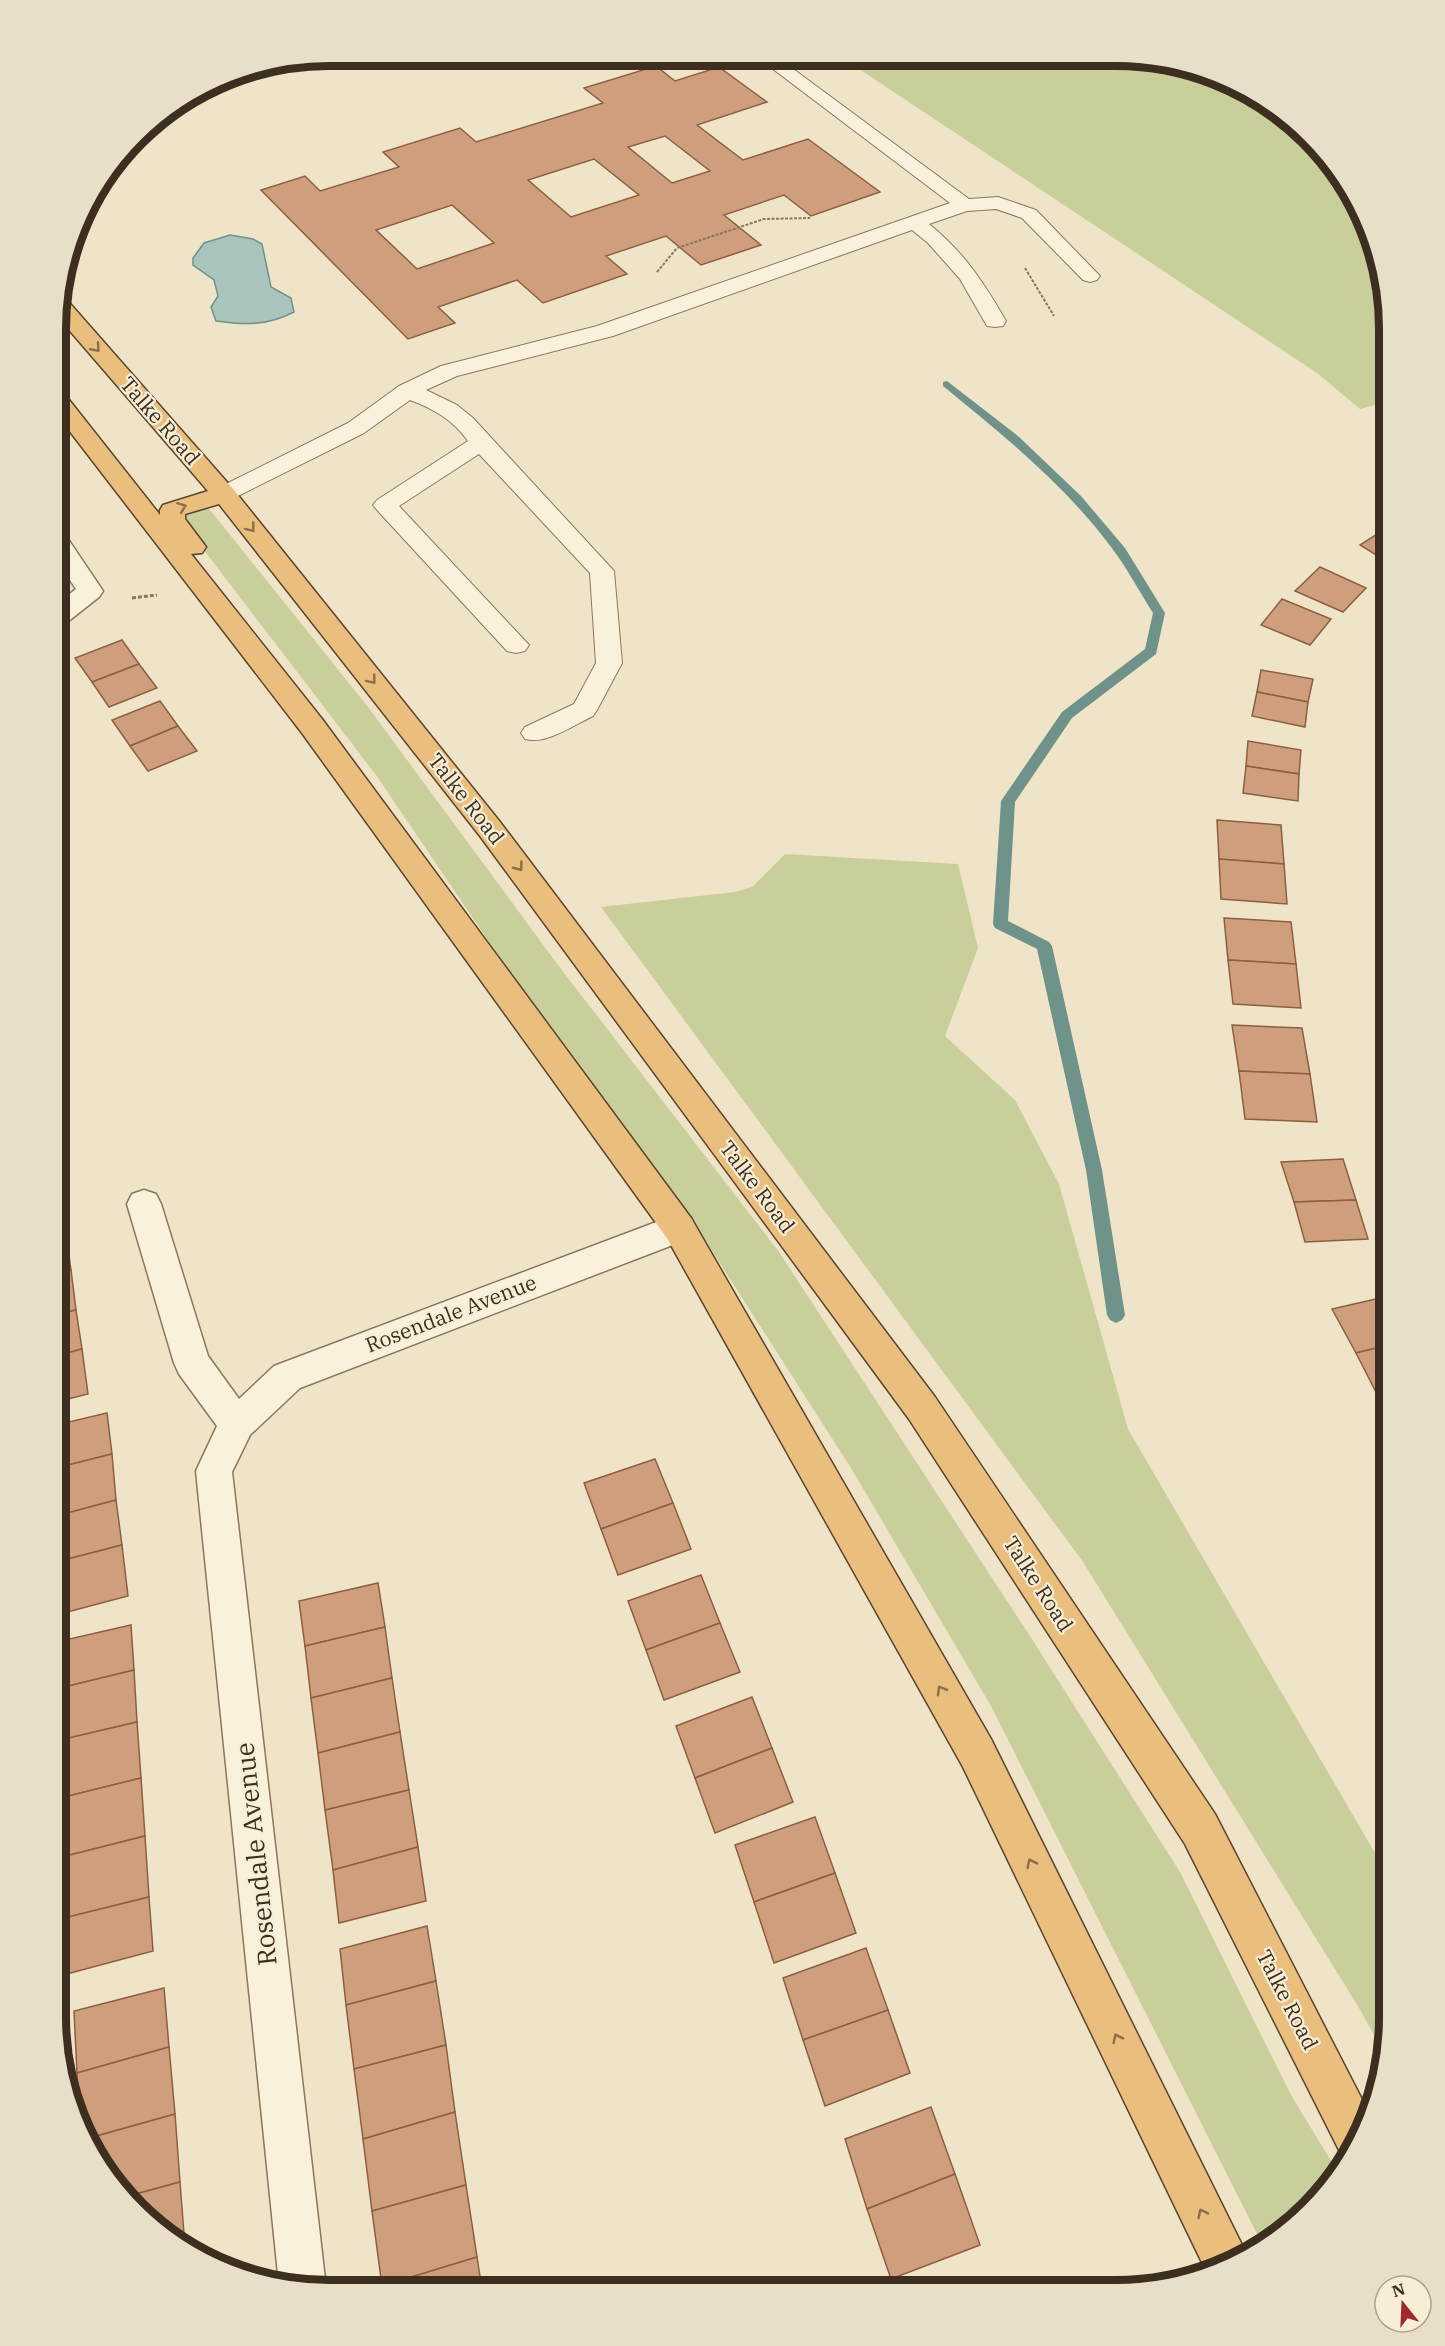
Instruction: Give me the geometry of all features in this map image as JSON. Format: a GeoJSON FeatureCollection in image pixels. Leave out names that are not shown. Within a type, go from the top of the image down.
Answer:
{"type":"FeatureCollection","features":[{"type":"Feature","properties":{"kind":"highway","name":"Talke Road"},"geometry":{"type":"LineString","coordinates":[[67,314],[224,494],[490,829],[922,1408],[1200,1829],[1353,2131]]}},
{"type":"Feature","properties":{"kind":"highway"},"geometry":{"type":"LineString","coordinates":[[66,411],[312,726],[679,1228],[978,1753],[1224,2257]]}},
{"type":"Feature","properties":{"kind":"highway"},"geometry":{"type":"LineString","coordinates":[[224,494],[175,508],[171,515],[312,726]]}},
{"type":"Feature","properties":{"kind":"street"},"geometry":{"type":"LineString","coordinates":[[66,555],[90,591],[66,610]]}},
{"type":"Feature","properties":{"kind":"street"},"geometry":{"type":"LineString","coordinates":[[144,1204],[192,1363],[237,1424]]}},
{"type":"Feature","properties":{"kind":"street","name":"Rosendale Avenue"},"geometry":{"type":"LineString","coordinates":[[302,2278],[214,1471],[237,1424],[287,1377],[679,1228]]}},
{"type":"Feature","properties":{"kind":"lane"},"geometry":{"type":"LineString","coordinates":[[778,66],[965,205]]}},
{"type":"Feature","properties":{"kind":"lane"},"geometry":{"type":"LineString","coordinates":[[224,494],[356,428],[407,391],[449,371],[605,331],[965,205],[998,203],[1029,214],[1090,276]]}},
{"type":"Feature","properties":{"kind":"lane"},"geometry":{"type":"LineString","coordinates":[[914,222],[935,239],[969,276],[995,321]]}},
{"type":"Feature","properties":{"kind":"lane"},"geometry":{"type":"LineString","coordinates":[[407,391],[447,406],[470,426],[481,443],[602,571],[609,663],[584,710],[534,733]]}},
{"type":"Feature","properties":{"kind":"lane"},"geometry":{"type":"LineString","coordinates":[[481,443],[385,505],[516,645]]}},
{"type":"Feature","properties":{"kind":"green space"},"geometry":{"type":"Polygon","coordinates":[[[855,66],[1151,68],[1184,75],[1217,86],[1262,110],[1290,131],[1314,155],[1335,183],[1359,228],[1374,277],[1379,329],[1379,404],[1360,409],[1317,373],[855,66]]]}},
{"type":"Feature","properties":{"kind":"green space"},"geometry":{"type":"Polygon","coordinates":[[[206,505],[368,707],[558,965],[779,1252],[1028,1633],[1180,1872],[1291,2095],[1334,2165],[1314,2191],[1290,2215],[1259,2238],[991,1706],[851,1468],[691,1218],[506,967],[376,775],[177,515],[206,505]]]}},
{"type":"Feature","properties":{"kind":"green space"},"geometry":{"type":"Polygon","coordinates":[[[785,854],[958,864],[978,948],[945,1036],[1015,1100],[1059,1184],[1128,1429],[1379,1860],[1378,2042],[1083,1562],[601,907],[735,892],[752,887],[785,854]]]}},
{"type":"Feature","properties":{"kind":"water"},"geometry":{"type":"Polygon","coordinates":[[[230,235],[253,239],[262,244],[271,287],[291,298],[294,312],[265,322],[216,321],[211,307],[218,296],[214,280],[193,265],[193,258],[204,243],[230,235]]]}},
{"type":"Feature","properties":{"kind":"building"},"geometry":{"type":"Polygon","coordinates":[[[656,66],[675,81],[719,67],[767,102],[697,125],[743,160],[808,139],[880,192],[811,216],[784,195],[724,215],[761,245],[701,265],[666,236],[606,256],[627,274],[543,303],[517,280],[438,307],[455,323],[408,339],[261,190],[305,176],[320,191],[399,167],[383,152],[460,128],[476,142],[603,103],[584,88],[656,66]],[[665,136],[628,147],[672,183],[710,171],[665,136]],[[594,159],[528,180],[571,217],[639,195],[594,159]],[[452,205],[376,230],[417,269],[494,243],[452,205]]]}},
{"type":"Feature","properties":{"kind":"building"},"geometry":{"type":"Polygon","coordinates":[[[1379,533],[1379,557],[1360,545],[1379,533]]]}},
{"type":"Feature","properties":{"kind":"building"},"geometry":{"type":"Polygon","coordinates":[[[1320,567],[1366,588],[1343,612],[1295,591],[1320,567]]]}},
{"type":"Feature","properties":{"kind":"building"},"geometry":{"type":"Polygon","coordinates":[[[1282,599],[1331,619],[1310,645],[1261,625],[1282,599]]]}},
{"type":"Feature","properties":{"kind":"building"},"geometry":{"type":"Polygon","coordinates":[[[122,640],[139,664],[92,682],[75,658],[122,640]]]}},
{"type":"Feature","properties":{"kind":"building"},"geometry":{"type":"Polygon","coordinates":[[[139,664],[157,688],[109,707],[92,682],[139,664]]]}},
{"type":"Feature","properties":{"kind":"building"},"geometry":{"type":"Polygon","coordinates":[[[1261,670],[1313,679],[1308,702],[1257,692],[1261,670]]]}},
{"type":"Feature","properties":{"kind":"building"},"geometry":{"type":"Polygon","coordinates":[[[1257,692],[1308,702],[1305,727],[1252,716],[1257,692]]]}},
{"type":"Feature","properties":{"kind":"building"},"geometry":{"type":"Polygon","coordinates":[[[160,701],[178,726],[130,746],[112,720],[160,701]]]}},
{"type":"Feature","properties":{"kind":"building"},"geometry":{"type":"Polygon","coordinates":[[[178,726],[197,751],[148,771],[130,746],[178,726]]]}},
{"type":"Feature","properties":{"kind":"building"},"geometry":{"type":"Polygon","coordinates":[[[1248,741],[1301,750],[1299,774],[1246,766],[1248,741]]]}},
{"type":"Feature","properties":{"kind":"building"},"geometry":{"type":"Polygon","coordinates":[[[1246,766],[1299,774],[1298,801],[1243,793],[1246,766]]]}},
{"type":"Feature","properties":{"kind":"building"},"geometry":{"type":"Polygon","coordinates":[[[1217,820],[1281,825],[1284,864],[1219,859],[1217,820]]]}},
{"type":"Feature","properties":{"kind":"building"},"geometry":{"type":"Polygon","coordinates":[[[1219,859],[1284,864],[1287,904],[1221,899],[1219,859]]]}},
{"type":"Feature","properties":{"kind":"building"},"geometry":{"type":"Polygon","coordinates":[[[1224,918],[1291,922],[1296,964],[1228,960],[1224,918]]]}},
{"type":"Feature","properties":{"kind":"building"},"geometry":{"type":"Polygon","coordinates":[[[1228,960],[1296,964],[1301,1008],[1233,1004],[1228,960]]]}},
{"type":"Feature","properties":{"kind":"building"},"geometry":{"type":"Polygon","coordinates":[[[1232,1025],[1302,1028],[1310,1074],[1239,1071],[1232,1025]]]}},
{"type":"Feature","properties":{"kind":"building"},"geometry":{"type":"Polygon","coordinates":[[[1239,1071],[1310,1074],[1317,1122],[1245,1119],[1239,1071]]]}},
{"type":"Feature","properties":{"kind":"building"},"geometry":{"type":"Polygon","coordinates":[[[1343,1159],[1356,1200],[1294,1202],[1281,1162],[1343,1159]]]}},
{"type":"Feature","properties":{"kind":"building"},"geometry":{"type":"Polygon","coordinates":[[[1356,1200],[1368,1239],[1305,1242],[1294,1202],[1356,1200]]]}},
{"type":"Feature","properties":{"kind":"building"},"geometry":{"type":"Polygon","coordinates":[[[66,1234],[71,1270],[66,1271],[66,1234]]]}},
{"type":"Feature","properties":{"kind":"building"},"geometry":{"type":"Polygon","coordinates":[[[71,1270],[76,1310],[66,1312],[66,1271],[71,1270]]]}},
{"type":"Feature","properties":{"kind":"building"},"geometry":{"type":"Polygon","coordinates":[[[1379,1298],[1379,1347],[1356,1353],[1332,1309],[1379,1298]]]}},
{"type":"Feature","properties":{"kind":"building"},"geometry":{"type":"Polygon","coordinates":[[[76,1310],[82,1349],[66,1353],[66,1312],[76,1310]]]}},
{"type":"Feature","properties":{"kind":"building"},"geometry":{"type":"Polygon","coordinates":[[[1379,1347],[1379,1396],[1378,1396],[1356,1353],[1379,1347]]]}},
{"type":"Feature","properties":{"kind":"building"},"geometry":{"type":"Polygon","coordinates":[[[82,1349],[88,1394],[66,1400],[66,1353],[82,1349]]]}},
{"type":"Feature","properties":{"kind":"building"},"geometry":{"type":"Polygon","coordinates":[[[107,1413],[112,1454],[66,1466],[66,1423],[107,1413]]]}},
{"type":"Feature","properties":{"kind":"building"},"geometry":{"type":"Polygon","coordinates":[[[112,1454],[116,1500],[66,1513],[66,1466],[112,1454]]]}},
{"type":"Feature","properties":{"kind":"building"},"geometry":{"type":"Polygon","coordinates":[[[655,1459],[673,1503],[601,1529],[584,1483],[655,1459]]]}},
{"type":"Feature","properties":{"kind":"building"},"geometry":{"type":"Polygon","coordinates":[[[116,1500],[122,1545],[66,1559],[66,1513],[116,1500]]]}},
{"type":"Feature","properties":{"kind":"building"},"geometry":{"type":"Polygon","coordinates":[[[673,1503],[691,1549],[618,1575],[601,1529],[673,1503]]]}},
{"type":"Feature","properties":{"kind":"building"},"geometry":{"type":"Polygon","coordinates":[[[122,1545],[128,1596],[66,1612],[66,1559],[122,1545]]]}},
{"type":"Feature","properties":{"kind":"building"},"geometry":{"type":"Polygon","coordinates":[[[701,1575],[720,1623],[646,1650],[628,1601],[701,1575]]]}},
{"type":"Feature","properties":{"kind":"building"},"geometry":{"type":"Polygon","coordinates":[[[378,1583],[385,1627],[305,1646],[299,1601],[378,1583]]]}},
{"type":"Feature","properties":{"kind":"building"},"geometry":{"type":"Polygon","coordinates":[[[720,1623],[740,1672],[664,1700],[646,1650],[720,1623]]]}},
{"type":"Feature","properties":{"kind":"building"},"geometry":{"type":"Polygon","coordinates":[[[131,1625],[134,1670],[66,1687],[66,1640],[131,1625]]]}},
{"type":"Feature","properties":{"kind":"building"},"geometry":{"type":"Polygon","coordinates":[[[385,1627],[392,1678],[311,1698],[305,1646],[385,1627]]]}},
{"type":"Feature","properties":{"kind":"building"},"geometry":{"type":"Polygon","coordinates":[[[134,1670],[137,1722],[66,1739],[66,1687],[134,1670]]]}},
{"type":"Feature","properties":{"kind":"building"},"geometry":{"type":"Polygon","coordinates":[[[392,1678],[400,1732],[318,1753],[311,1698],[392,1678]]]}},
{"type":"Feature","properties":{"kind":"building"},"geometry":{"type":"Polygon","coordinates":[[[752,1697],[772,1748],[695,1778],[676,1726],[752,1697]]]}},
{"type":"Feature","properties":{"kind":"building"},"geometry":{"type":"Polygon","coordinates":[[[137,1722],[141,1778],[66,1797],[66,1739],[137,1722]]]}},
{"type":"Feature","properties":{"kind":"building"},"geometry":{"type":"Polygon","coordinates":[[[400,1732],[409,1790],[325,1810],[318,1753],[400,1732]]]}},
{"type":"Feature","properties":{"kind":"building"},"geometry":{"type":"Polygon","coordinates":[[[772,1748],[793,1802],[715,1833],[695,1778],[772,1748]]]}},
{"type":"Feature","properties":{"kind":"building"},"geometry":{"type":"Polygon","coordinates":[[[141,1778],[145,1836],[66,1856],[66,1797],[141,1778]]]}},
{"type":"Feature","properties":{"kind":"building"},"geometry":{"type":"Polygon","coordinates":[[[409,1790],[418,1847],[333,1870],[325,1810],[409,1790]]]}},
{"type":"Feature","properties":{"kind":"building"},"geometry":{"type":"Polygon","coordinates":[[[815,1817],[835,1873],[754,1902],[735,1845],[815,1817]]]}},
{"type":"Feature","properties":{"kind":"building"},"geometry":{"type":"Polygon","coordinates":[[[145,1836],[149,1897],[66,1918],[66,1856],[145,1836]]]}},
{"type":"Feature","properties":{"kind":"building"},"geometry":{"type":"Polygon","coordinates":[[[418,1847],[426,1901],[339,1923],[333,1870],[418,1847]]]}},
{"type":"Feature","properties":{"kind":"building"},"geometry":{"type":"Polygon","coordinates":[[[835,1873],[856,1933],[774,1963],[754,1902],[835,1873]]]}},
{"type":"Feature","properties":{"kind":"building"},"geometry":{"type":"Polygon","coordinates":[[[149,1897],[153,1951],[66,1974],[66,1918],[149,1897]]]}},
{"type":"Feature","properties":{"kind":"building"},"geometry":{"type":"Polygon","coordinates":[[[427,1926],[436,1981],[346,2005],[340,1949],[427,1926]]]}},
{"type":"Feature","properties":{"kind":"building"},"geometry":{"type":"Polygon","coordinates":[[[866,1948],[888,2010],[803,2040],[783,1978],[866,1948]]]}},
{"type":"Feature","properties":{"kind":"building"},"geometry":{"type":"Polygon","coordinates":[[[436,1981],[446,2045],[354,2069],[346,2005],[436,1981]]]}},
{"type":"Feature","properties":{"kind":"building"},"geometry":{"type":"Polygon","coordinates":[[[164,1988],[169,2047],[77,2073],[74,2011],[164,1988]]]}},
{"type":"Feature","properties":{"kind":"building"},"geometry":{"type":"Polygon","coordinates":[[[888,2010],[910,2073],[825,2106],[803,2040],[888,2010]]]}},
{"type":"Feature","properties":{"kind":"building"},"geometry":{"type":"Polygon","coordinates":[[[446,2045],[455,2112],[363,2139],[354,2069],[446,2045]]]}},
{"type":"Feature","properties":{"kind":"building"},"geometry":{"type":"Polygon","coordinates":[[[169,2047],[175,2114],[94,2137],[78,2096],[77,2073],[169,2047]]]}},
{"type":"Feature","properties":{"kind":"building"},"geometry":{"type":"Polygon","coordinates":[[[931,2107],[955,2174],[867,2209],[845,2139],[931,2107]]]}},
{"type":"Feature","properties":{"kind":"building"},"geometry":{"type":"Polygon","coordinates":[[[455,2112],[466,2185],[372,2211],[363,2139],[455,2112]]]}},
{"type":"Feature","properties":{"kind":"building"},"geometry":{"type":"Polygon","coordinates":[[[175,2114],[180,2182],[134,2194],[110,2163],[94,2137],[175,2114]]]}},
{"type":"Feature","properties":{"kind":"building"},"geometry":{"type":"Polygon","coordinates":[[[955,2174],[980,2245],[891,2279],[867,2209],[955,2174]]]}},
{"type":"Feature","properties":{"kind":"building"},"geometry":{"type":"Polygon","coordinates":[[[180,2182],[184,2237],[155,2215],[134,2194],[180,2182]]]}},
{"type":"Feature","properties":{"kind":"building"},"geometry":{"type":"Polygon","coordinates":[[[466,2185],[477,2257],[402,2280],[381,2280],[372,2211],[466,2185]]]}},
{"type":"Feature","properties":{"kind":"building"},"geometry":{"type":"Polygon","coordinates":[[[477,2257],[481,2280],[402,2280],[477,2257]]]}},
{"type":"Feature","properties":{"kind":"waterway"},"geometry":{"type":"LineString","coordinates":[[947,384],[1014,439],[1076,498],[1120,550],[1159,613],[1151,651],[1067,715],[1008,801],[1000,924],[1044,946],[1094,1170],[1116,1315]]}}]}
